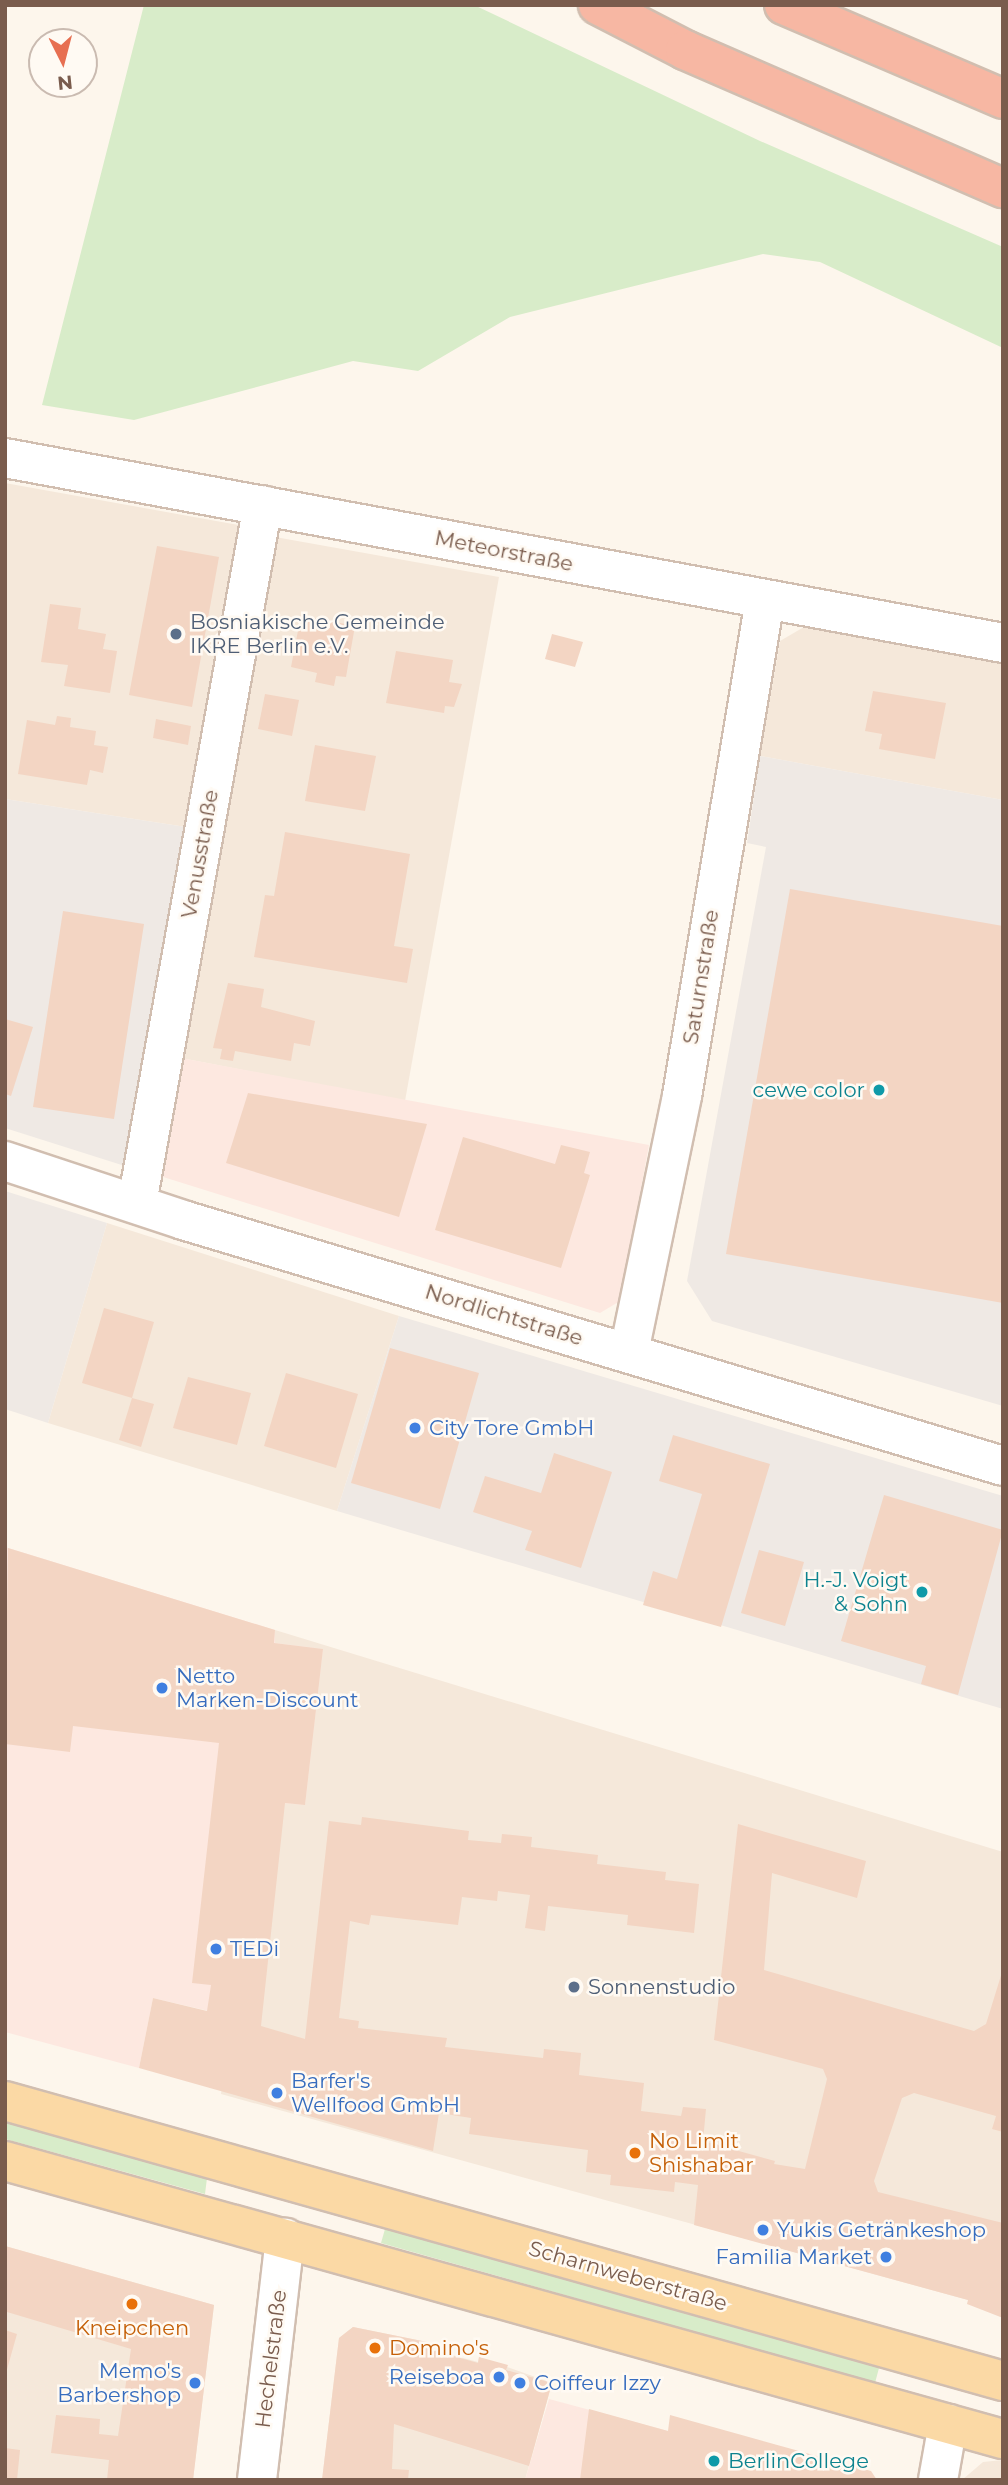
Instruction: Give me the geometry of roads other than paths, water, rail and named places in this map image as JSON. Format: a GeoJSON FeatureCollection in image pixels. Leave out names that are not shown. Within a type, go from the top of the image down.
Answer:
{"type":"FeatureCollection","features":[{"type":"Feature","properties":{"kind":"highway"},"geometry":{"type":"LineString","coordinates":[[598,5],[685,50],[1003,188]]}},
{"type":"Feature","properties":{"kind":"highway"},"geometry":{"type":"LineString","coordinates":[[784,5],[1003,99]]}},
{"type":"Feature","properties":{"kind":"main road","name":"Scharnweberstraße"},"geometry":{"type":"LineString","coordinates":[[5,2101],[1003,2381]]}},
{"type":"Feature","properties":{"kind":"main road"},"geometry":{"type":"LineString","coordinates":[[5,2161],[1003,2439]]}},
{"type":"Feature","properties":{"kind":"main road"},"geometry":{"type":"LineString","coordinates":[[285,2238],[294,2183]]}},
{"type":"Feature","properties":{"kind":"main road"},"geometry":{"type":"LineString","coordinates":[[948,2424],[962,2370]]}},
{"type":"Feature","properties":{"kind":"street","name":"Meteorstraße"},"geometry":{"type":"LineString","coordinates":[[5,458],[1003,643]]}},
{"type":"Feature","properties":{"kind":"street","name":"Venusstraße"},"geometry":{"type":"LineString","coordinates":[[137,1203],[263,505]]}},
{"type":"Feature","properties":{"kind":"street","name":"Saturnstraße"},"geometry":{"type":"LineString","coordinates":[[629,1352],[682,1096],[765,600]]}},
{"type":"Feature","properties":{"kind":"street","name":"Nordlichtstraße"},"geometry":{"type":"LineString","coordinates":[[5,1161],[1003,1466]]}},
{"type":"Feature","properties":{"kind":"street","name":"Hechelstraße"},"geometry":{"type":"LineString","coordinates":[[257,2480],[285,2238]]}},
{"type":"Feature","properties":{"kind":"street"},"geometry":{"type":"LineString","coordinates":[[938,2480],[948,2424]]}},
{"type":"Feature","properties":{"kind":"place","name":"Bosniakische Gemeinde IKRE Berlin e.V."},"geometry":{"type":"Point","coordinates":[176,634]}},
{"type":"Feature","properties":{"kind":"place","name":"cewe color"},"geometry":{"type":"Point","coordinates":[879,1090]}},
{"type":"Feature","properties":{"kind":"place","name":"City Tore GmbH"},"geometry":{"type":"Point","coordinates":[415,1428]}},
{"type":"Feature","properties":{"kind":"place","name":"H.-J. Voigt & Sohn"},"geometry":{"type":"Point","coordinates":[922,1592]}},
{"type":"Feature","properties":{"kind":"place","name":"Netto Marken-Discount"},"geometry":{"type":"Point","coordinates":[162,1688]}},
{"type":"Feature","properties":{"kind":"place","name":"TEDi"},"geometry":{"type":"Point","coordinates":[216,1949]}},
{"type":"Feature","properties":{"kind":"place","name":"Sonnenstudio"},"geometry":{"type":"Point","coordinates":[574,1987]}},
{"type":"Feature","properties":{"kind":"place","name":"Barfer's Wellfood GmbH"},"geometry":{"type":"Point","coordinates":[277,2093]}},
{"type":"Feature","properties":{"kind":"place","name":"No Limit Shishabar"},"geometry":{"type":"Point","coordinates":[635,2153]}},
{"type":"Feature","properties":{"kind":"place","name":"Yukis Getränkeshop"},"geometry":{"type":"Point","coordinates":[763,2230]}},
{"type":"Feature","properties":{"kind":"place","name":"Familia Market"},"geometry":{"type":"Point","coordinates":[886,2257]}},
{"type":"Feature","properties":{"kind":"place","name":"Kneipchen"},"geometry":{"type":"Point","coordinates":[132,2304]}},
{"type":"Feature","properties":{"kind":"place","name":"Domino's"},"geometry":{"type":"Point","coordinates":[375,2348]}},
{"type":"Feature","properties":{"kind":"place","name":"Reiseboa"},"geometry":{"type":"Point","coordinates":[499,2377]}},
{"type":"Feature","properties":{"kind":"place","name":"Memo's Barbershop"},"geometry":{"type":"Point","coordinates":[195,2383]}},
{"type":"Feature","properties":{"kind":"place","name":"Coiffeur Izzy"},"geometry":{"type":"Point","coordinates":[520,2383]}},
{"type":"Feature","properties":{"kind":"place","name":"BerlinCollege"},"geometry":{"type":"Point","coordinates":[714,2461]}}]}
